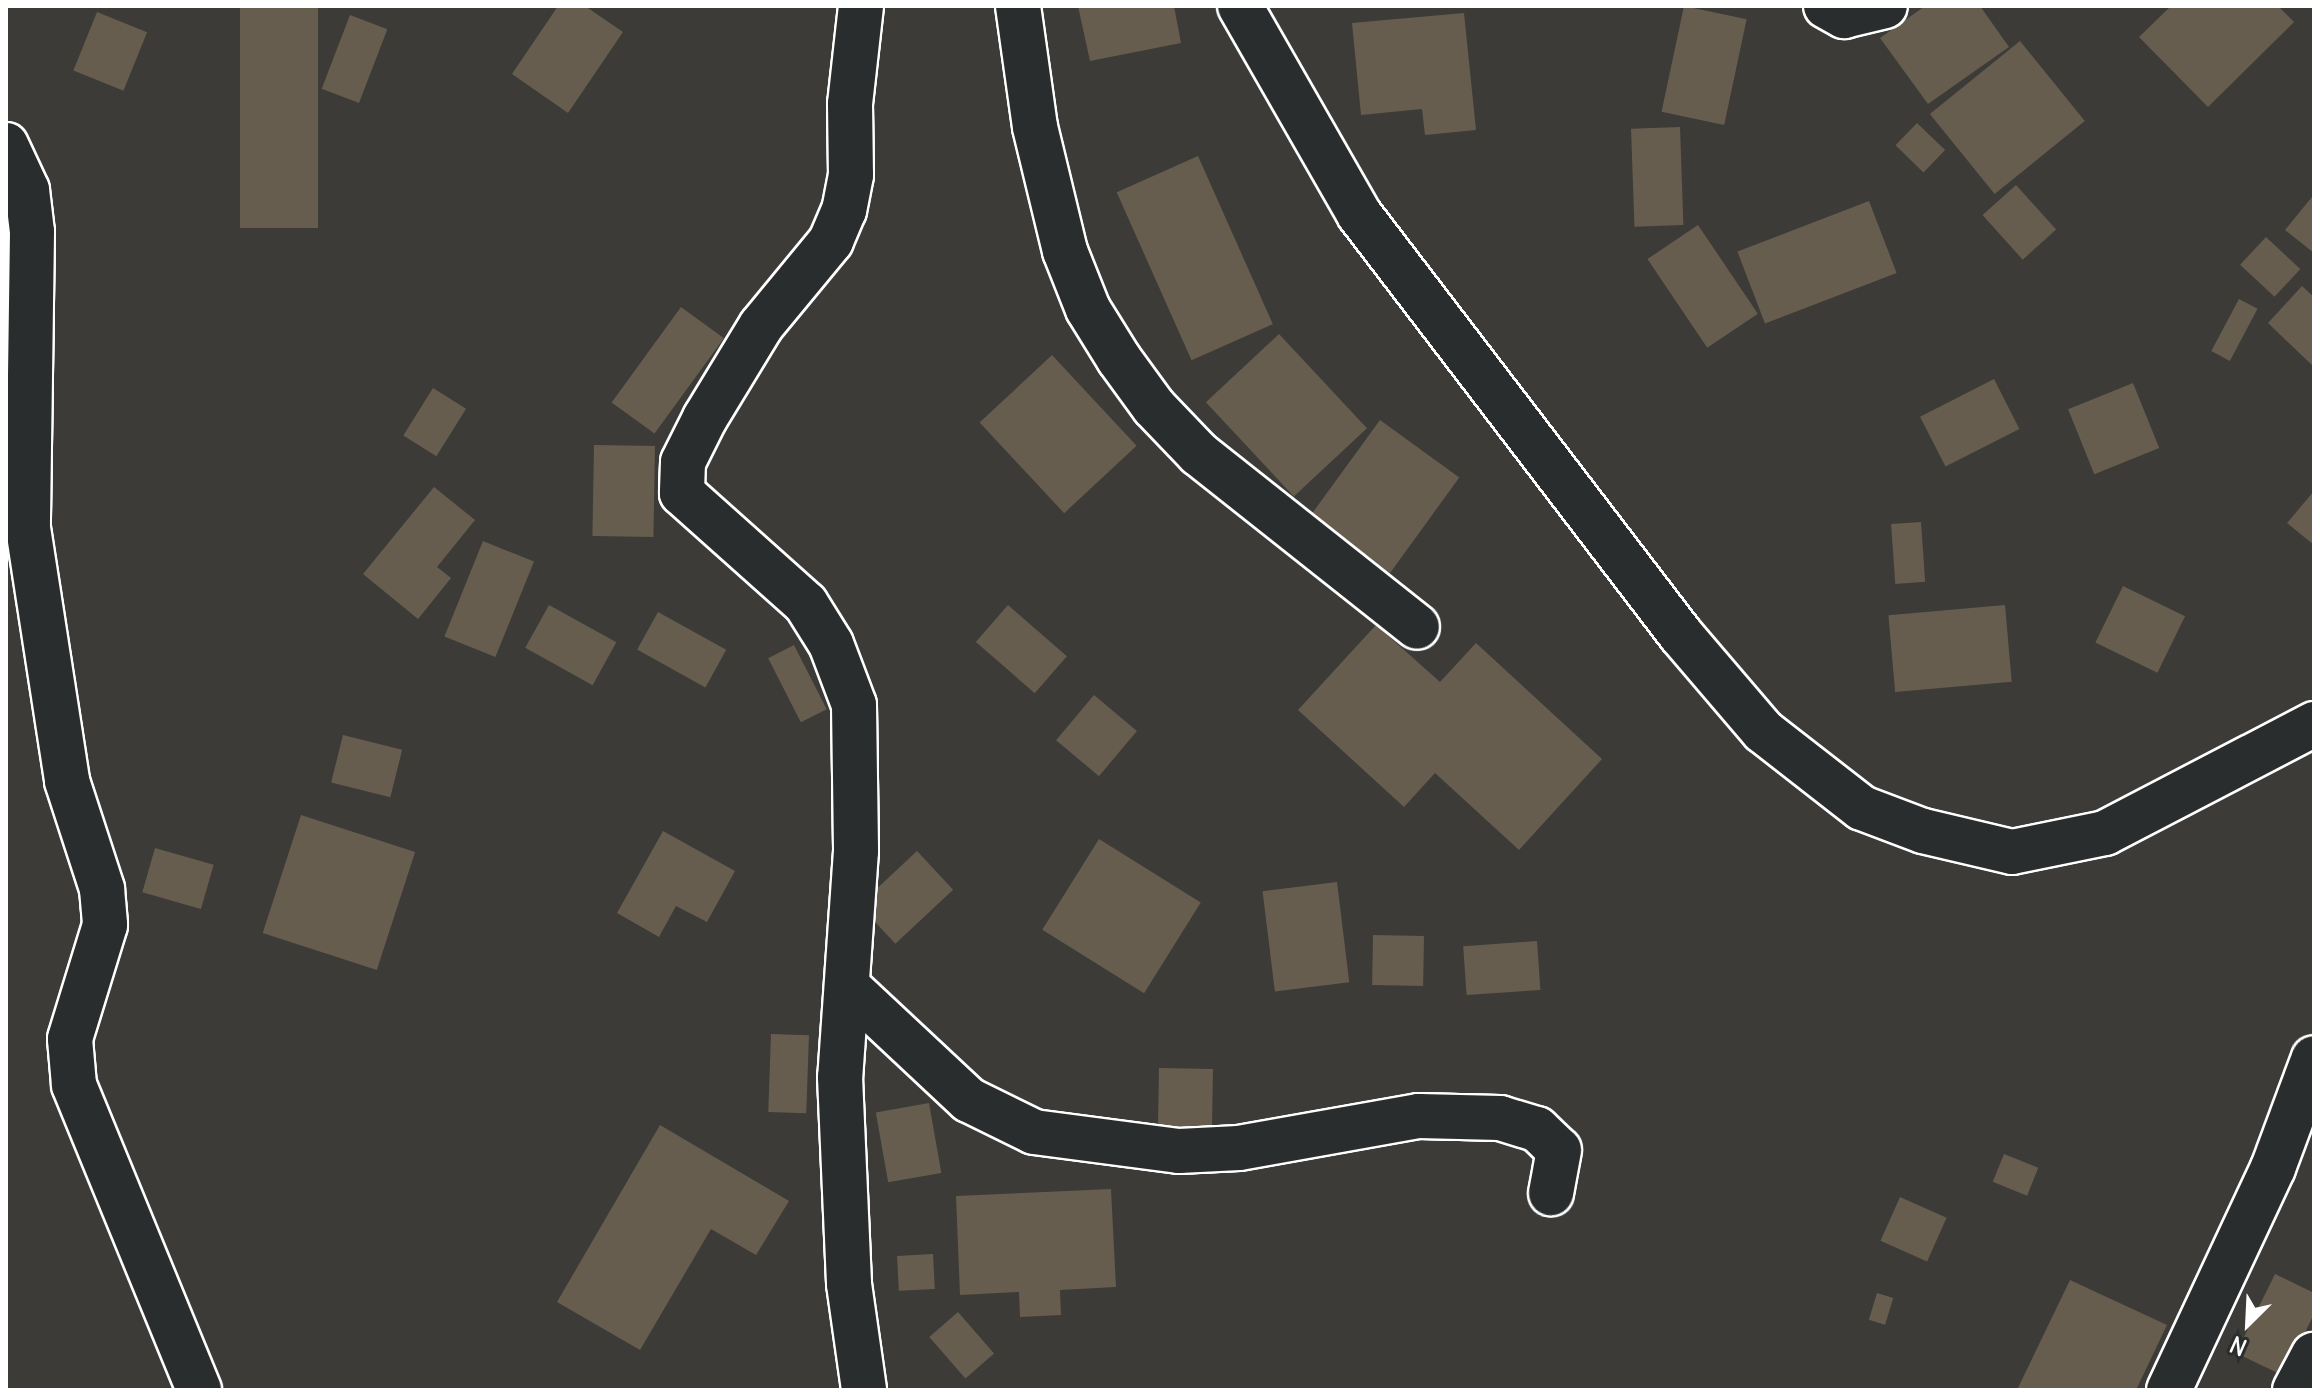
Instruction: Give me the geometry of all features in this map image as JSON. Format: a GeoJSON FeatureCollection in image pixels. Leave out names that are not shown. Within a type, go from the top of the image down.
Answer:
{"type":"FeatureCollection","features":[{"type":"Feature","properties":{"kind":"street"},"geometry":{"type":"LineString","coordinates":[[861,6],[850,104],[851,175],[844,210],[831,241],[761,326],[705,418],[683,462],[682,493],[806,604],[831,644],[854,705],[856,851],[840,1077],[847,1236],[864,1390]]}},
{"type":"Feature","properties":{"kind":"street"},"geometry":{"type":"LineString","coordinates":[[1018,6],[1035,127],[1065,251],[1088,309],[1119,359],[1154,407],[1199,454],[1417,627]]}},
{"type":"Feature","properties":{"kind":"street"},"geometry":{"type":"LineString","coordinates":[[1240,6],[1359,214],[1671,622],[1763,731],[1862,808],[1923,831],[2012,852],[2105,833],[2314,724]]}},
{"type":"Feature","properties":{"kind":"street"},"geometry":{"type":"LineString","coordinates":[[1826,6],[1844,16],[1885,6]]}},
{"type":"Feature","properties":{"kind":"street"},"geometry":{"type":"LineString","coordinates":[[6,145],[27,190],[32,232],[28,528],[67,781],[102,889],[105,925],[70,1039],[74,1085],[199,1390]]}},
{"type":"Feature","properties":{"kind":"street"},"geometry":{"type":"LineString","coordinates":[[847,986],[969,1100],[1034,1132],[1179,1151],[1239,1148],[1419,1116],[1500,1118],[1537,1129],[1559,1150],[1551,1193]]}},
{"type":"Feature","properties":{"kind":"street"},"geometry":{"type":"LineString","coordinates":[[2169,1390],[2273,1168],[2314,1058]]}},
{"type":"Feature","properties":{"kind":"street"},"geometry":{"type":"LineString","coordinates":[[2295,1390],[2314,1355]]}},
{"type":"Feature","properties":{"kind":"building"},"geometry":{"type":"Polygon","coordinates":[[[240,6],[318,6],[318,228],[240,228],[240,6]]]}},
{"type":"Feature","properties":{"kind":"building"},"geometry":{"type":"Polygon","coordinates":[[[558,6],[585,6],[623,32],[568,113],[512,74],[558,6]]]}},
{"type":"Feature","properties":{"kind":"building"},"geometry":{"type":"Polygon","coordinates":[[[1078,6],[1174,6],[1181,43],[1090,61],[1078,6]]]}},
{"type":"Feature","properties":{"kind":"building"},"geometry":{"type":"Polygon","coordinates":[[[1684,6],[1747,19],[1724,125],[1662,112],[1684,6]]]}},
{"type":"Feature","properties":{"kind":"building"},"geometry":{"type":"Polygon","coordinates":[[[1925,6],[1980,6],[2009,47],[1928,104],[1880,38],[1925,6]]]}},
{"type":"Feature","properties":{"kind":"building"},"geometry":{"type":"Polygon","coordinates":[[[2171,6],[2278,6],[2294,22],[2208,107],[2139,37],[2171,6]]]}},
{"type":"Feature","properties":{"kind":"building"},"geometry":{"type":"Polygon","coordinates":[[[97,12],[147,32],[123,91],[73,70],[97,12]]]}},
{"type":"Feature","properties":{"kind":"building"},"geometry":{"type":"Polygon","coordinates":[[[1464,13],[1476,130],[1425,135],[1422,109],[1361,115],[1352,23],[1464,13]]]}},
{"type":"Feature","properties":{"kind":"building"},"geometry":{"type":"Polygon","coordinates":[[[350,15],[387,29],[359,103],[322,89],[350,15]]]}},
{"type":"Feature","properties":{"kind":"building"},"geometry":{"type":"Polygon","coordinates":[[[2020,41],[2085,121],[1995,194],[1930,114],[2020,41]]]}},
{"type":"Feature","properties":{"kind":"building"},"geometry":{"type":"Polygon","coordinates":[[[1917,123],[1945,150],[1924,172],[1895,145],[1917,123]]]}},
{"type":"Feature","properties":{"kind":"building"},"geometry":{"type":"Polygon","coordinates":[[[1680,127],[1683,225],[1634,227],[1631,129],[1680,127]]]}},
{"type":"Feature","properties":{"kind":"building"},"geometry":{"type":"Polygon","coordinates":[[[1198,156],[1273,324],[1192,360],[1117,192],[1198,156]]]}},
{"type":"Feature","properties":{"kind":"building"},"geometry":{"type":"Polygon","coordinates":[[[2016,185],[2056,230],[2023,260],[1983,215],[2016,185]]]}},
{"type":"Feature","properties":{"kind":"building"},"geometry":{"type":"Polygon","coordinates":[[[2314,198],[2314,253],[2285,230],[2314,198]]]}},
{"type":"Feature","properties":{"kind":"building"},"geometry":{"type":"Polygon","coordinates":[[[1869,201],[1897,273],[1765,323],[1737,252],[1869,201]]]}},
{"type":"Feature","properties":{"kind":"building"},"geometry":{"type":"Polygon","coordinates":[[[1698,225],[1758,314],[1707,348],[1647,259],[1698,225]]]}},
{"type":"Feature","properties":{"kind":"building"},"geometry":{"type":"Polygon","coordinates":[[[2266,237],[2300,269],[2274,297],[2240,265],[2266,237]]]}},
{"type":"Feature","properties":{"kind":"building"},"geometry":{"type":"Polygon","coordinates":[[[2302,286],[2314,297],[2314,367],[2268,323],[2302,286]]]}},
{"type":"Feature","properties":{"kind":"building"},"geometry":{"type":"Polygon","coordinates":[[[2239,299],[2258,309],[2230,361],[2211,351],[2239,299]]]}},
{"type":"Feature","properties":{"kind":"building"},"geometry":{"type":"Polygon","coordinates":[[[681,307],[724,338],[655,434],[612,402],[681,307]]]}},
{"type":"Feature","properties":{"kind":"building"},"geometry":{"type":"Polygon","coordinates":[[[1279,334],[1367,428],[1294,497],[1206,402],[1279,334]]]}},
{"type":"Feature","properties":{"kind":"building"},"geometry":{"type":"Polygon","coordinates":[[[1052,355],[1137,446],[1064,513],[980,423],[1052,355]]]}},
{"type":"Feature","properties":{"kind":"building"},"geometry":{"type":"Polygon","coordinates":[[[1994,379],[2019,429],[1945,467],[1920,417],[1994,379]]]}},
{"type":"Feature","properties":{"kind":"building"},"geometry":{"type":"Polygon","coordinates":[[[2133,383],[2159,448],[2094,474],[2068,409],[2133,383]]]}},
{"type":"Feature","properties":{"kind":"building"},"geometry":{"type":"Polygon","coordinates":[[[433,388],[466,409],[436,456],[403,435],[433,388]]]}},
{"type":"Feature","properties":{"kind":"building"},"geometry":{"type":"Polygon","coordinates":[[[1380,420],[1459,478],[1389,574],[1310,516],[1380,420]]]}},
{"type":"Feature","properties":{"kind":"building"},"geometry":{"type":"Polygon","coordinates":[[[594,445],[655,446],[653,537],[592,536],[594,445]]]}},
{"type":"Feature","properties":{"kind":"building"},"geometry":{"type":"Polygon","coordinates":[[[434,487],[475,520],[437,567],[451,578],[418,619],[363,574],[434,487]]]}},
{"type":"Feature","properties":{"kind":"building"},"geometry":{"type":"Polygon","coordinates":[[[2314,491],[2314,545],[2287,523],[2314,491]]]}},
{"type":"Feature","properties":{"kind":"building"},"geometry":{"type":"Polygon","coordinates":[[[1921,522],[1925,582],[1895,584],[1891,524],[1921,522]]]}},
{"type":"Feature","properties":{"kind":"building"},"geometry":{"type":"Polygon","coordinates":[[[483,541],[534,562],[495,657],[444,636],[483,541]]]}},
{"type":"Feature","properties":{"kind":"building"},"geometry":{"type":"Polygon","coordinates":[[[2123,586],[2185,616],[2157,673],[2095,643],[2123,586]]]}},
{"type":"Feature","properties":{"kind":"building"},"geometry":{"type":"Polygon","coordinates":[[[549,605],[616,642],[593,685],[525,648],[549,605]]]}},
{"type":"Feature","properties":{"kind":"building"},"geometry":{"type":"Polygon","coordinates":[[[1008,605],[1067,656],[1035,693],[976,642],[1008,605]]]}},
{"type":"Feature","properties":{"kind":"building"},"geometry":{"type":"Polygon","coordinates":[[[2005,605],[2012,682],[1895,692],[1888,615],[2005,605]]]}},
{"type":"Feature","properties":{"kind":"building"},"geometry":{"type":"Polygon","coordinates":[[[658,612],[726,650],[705,687],[637,650],[658,612]]]}},
{"type":"Feature","properties":{"kind":"building"},"geometry":{"type":"Polygon","coordinates":[[[1376,625],[1440,682],[1476,643],[1602,759],[1519,850],[1435,773],[1404,807],[1298,710],[1376,625]]]}},
{"type":"Feature","properties":{"kind":"building"},"geometry":{"type":"Polygon","coordinates":[[[794,645],[827,709],[801,722],[768,658],[794,645]]]}},
{"type":"Feature","properties":{"kind":"building"},"geometry":{"type":"Polygon","coordinates":[[[1094,695],[1137,731],[1099,776],[1056,740],[1094,695]]]}},
{"type":"Feature","properties":{"kind":"building"},"geometry":{"type":"Polygon","coordinates":[[[343,735],[402,750],[390,797],[331,783],[343,735]]]}},
{"type":"Feature","properties":{"kind":"building"},"geometry":{"type":"Polygon","coordinates":[[[301,815],[415,852],[377,970],[263,933],[301,815]]]}},
{"type":"Feature","properties":{"kind":"building"},"geometry":{"type":"Polygon","coordinates":[[[663,831],[735,871],[707,922],[676,906],[659,937],[617,913],[663,831]]]}},
{"type":"Feature","properties":{"kind":"building"},"geometry":{"type":"Polygon","coordinates":[[[1099,839],[1201,903],[1144,993],[1042,930],[1099,839]]]}},
{"type":"Feature","properties":{"kind":"building"},"geometry":{"type":"Polygon","coordinates":[[[155,848],[214,865],[201,909],[142,892],[155,848]]]}},
{"type":"Feature","properties":{"kind":"building"},"geometry":{"type":"Polygon","coordinates":[[[917,851],[953,890],[895,944],[859,905],[917,851]]]}},
{"type":"Feature","properties":{"kind":"building"},"geometry":{"type":"Polygon","coordinates":[[[1337,882],[1349,982],[1275,991],[1263,891],[1337,882]]]}},
{"type":"Feature","properties":{"kind":"building"},"geometry":{"type":"Polygon","coordinates":[[[1373,935],[1424,936],[1423,986],[1372,985],[1373,935]]]}},
{"type":"Feature","properties":{"kind":"building"},"geometry":{"type":"Polygon","coordinates":[[[1537,941],[1540,990],[1467,995],[1463,946],[1537,941]]]}},
{"type":"Feature","properties":{"kind":"building"},"geometry":{"type":"Polygon","coordinates":[[[771,1034],[809,1035],[806,1113],[768,1112],[771,1034]]]}},
{"type":"Feature","properties":{"kind":"building"},"geometry":{"type":"Polygon","coordinates":[[[1159,1068],[1213,1069],[1212,1129],[1158,1128],[1159,1068]]]}},
{"type":"Feature","properties":{"kind":"building"},"geometry":{"type":"Polygon","coordinates":[[[929,1103],[941,1173],[888,1182],[876,1112],[929,1103]]]}},
{"type":"Feature","properties":{"kind":"building"},"geometry":{"type":"Polygon","coordinates":[[[660,1125],[789,1201],[756,1255],[711,1229],[640,1350],[557,1302],[660,1125]]]}},
{"type":"Feature","properties":{"kind":"building"},"geometry":{"type":"Polygon","coordinates":[[[2004,1154],[2038,1168],[2027,1196],[1993,1182],[2004,1154]]]}},
{"type":"Feature","properties":{"kind":"building"},"geometry":{"type":"Polygon","coordinates":[[[1111,1189],[1116,1287],[1060,1290],[1061,1315],[1020,1317],[1019,1292],[960,1295],[956,1196],[1111,1189]]]}},
{"type":"Feature","properties":{"kind":"building"},"geometry":{"type":"Polygon","coordinates":[[[1900,1197],[1947,1218],[1927,1262],[1880,1241],[1900,1197]]]}},
{"type":"Feature","properties":{"kind":"building"},"geometry":{"type":"Polygon","coordinates":[[[933,1254],[935,1289],[899,1291],[897,1256],[933,1254]]]}},
{"type":"Feature","properties":{"kind":"building"},"geometry":{"type":"Polygon","coordinates":[[[2275,1274],[2314,1293],[2314,1314],[2284,1376],[2236,1353],[2275,1274]]]}},
{"type":"Feature","properties":{"kind":"building"},"geometry":{"type":"Polygon","coordinates":[[[2070,1280],[2167,1325],[2136,1390],[2017,1390],[2070,1280]]]}},
{"type":"Feature","properties":{"kind":"building"},"geometry":{"type":"Polygon","coordinates":[[[1877,1293],[1893,1298],[1885,1325],[1869,1320],[1877,1293]]]}},
{"type":"Feature","properties":{"kind":"building"},"geometry":{"type":"Polygon","coordinates":[[[958,1312],[994,1354],[965,1378],[929,1337],[958,1312]]]}}]}
